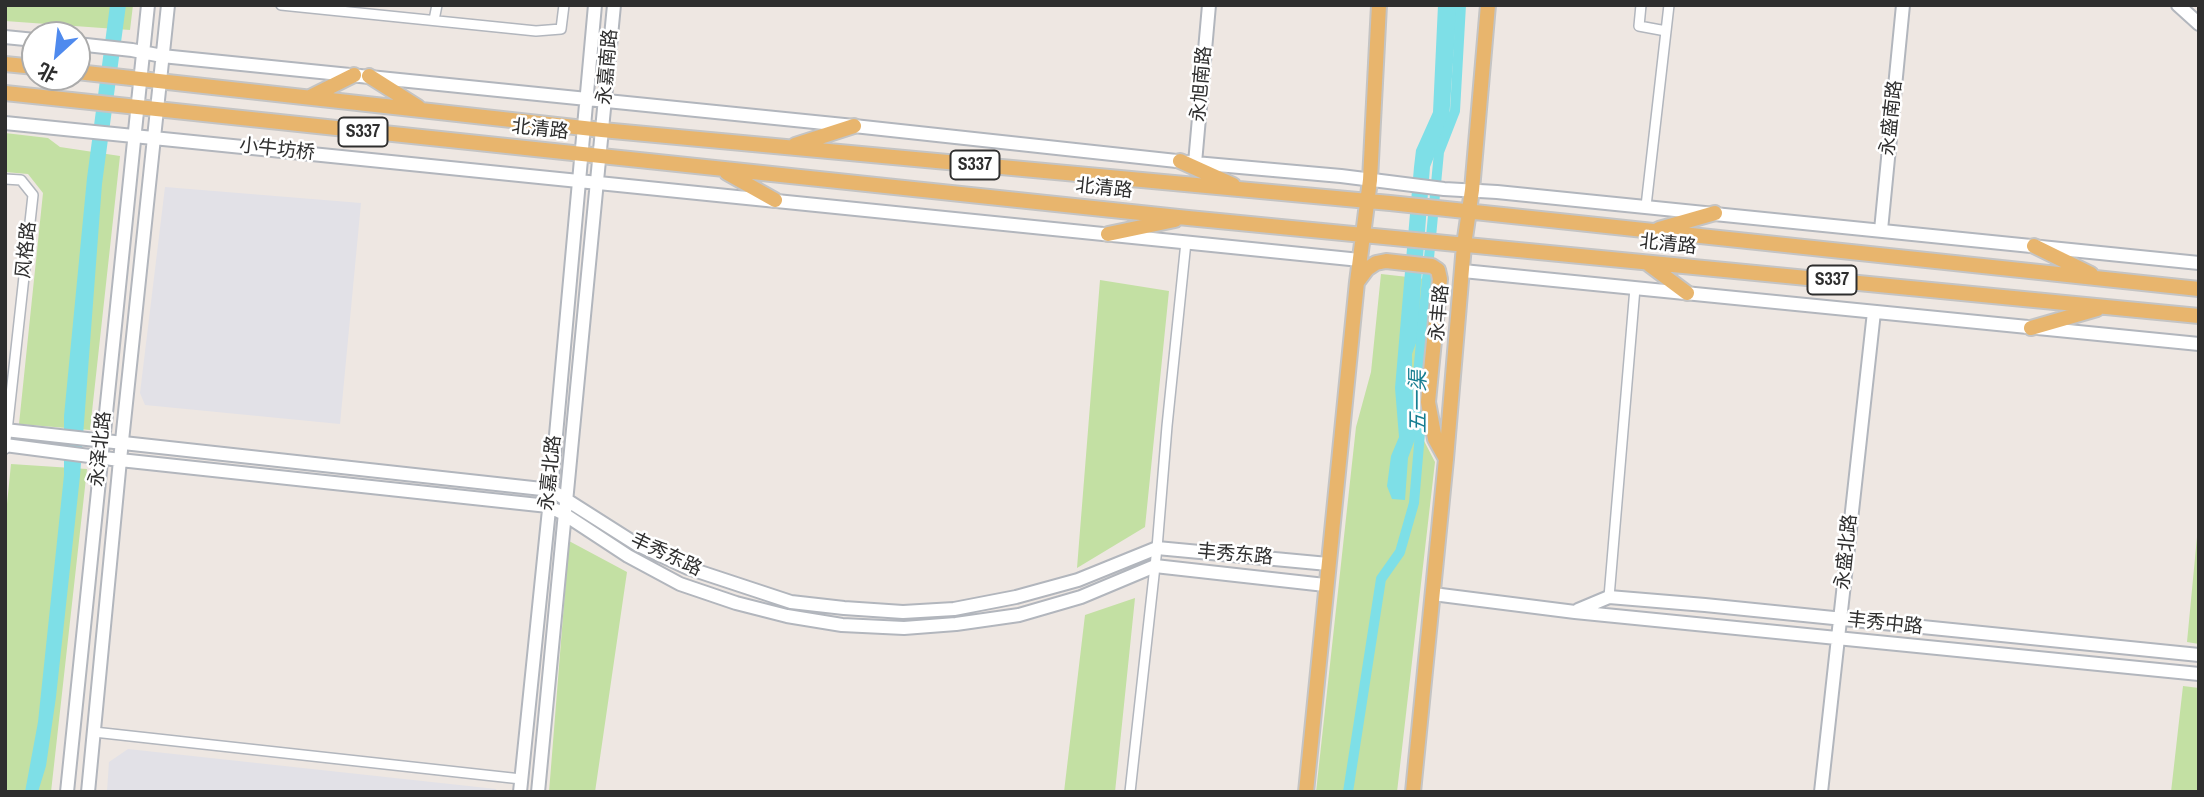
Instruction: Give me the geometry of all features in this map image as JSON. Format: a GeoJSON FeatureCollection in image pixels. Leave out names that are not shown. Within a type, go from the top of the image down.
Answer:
{"type":"FeatureCollection","features":[{"type":"Feature","properties":{"kind":"main road"},"geometry":{"type":"LineString","coordinates":[[1306,792],[1325,585],[1370,180],[1379,5]]}},
{"type":"Feature","properties":{"kind":"main road","name":"永丰路"},"geometry":{"type":"LineString","coordinates":[[1413,792],[1447,459],[1464,245],[1472,190],[1488,5]]}},
{"type":"Feature","properties":{"kind":"main road","name":"北清路"},"geometry":{"type":"LineString","coordinates":[[91,73],[602,130],[1390,203],[2199,289]]}},
{"type":"Feature","properties":{"kind":"main road"},"geometry":{"type":"LineString","coordinates":[[310,97],[362,76],[422,110]]}},
{"type":"Feature","properties":{"kind":"main road","name":"北清路"},"geometry":{"type":"LineString","coordinates":[[5,93],[1188,218],[2199,316]]}},
{"type":"Feature","properties":{"kind":"main road"},"geometry":{"type":"LineString","coordinates":[[787,147],[854,126]]}},
{"type":"Feature","properties":{"kind":"main road"},"geometry":{"type":"LineString","coordinates":[[1187,162],[1244,190]]}},
{"type":"Feature","properties":{"kind":"main road"},"geometry":{"type":"LineString","coordinates":[[720,169],[775,200]]}},
{"type":"Feature","properties":{"kind":"main road"},"geometry":{"type":"LineString","coordinates":[[1653,231],[1715,213]]}},
{"type":"Feature","properties":{"kind":"main road"},"geometry":{"type":"LineString","coordinates":[[1108,234],[1188,218]]}},
{"type":"Feature","properties":{"kind":"main road"},"geometry":{"type":"LineString","coordinates":[[2034,246],[2099,278]]}},
{"type":"Feature","properties":{"kind":"main road"},"geometry":{"type":"LineString","coordinates":[[1357,282],[1376,262],[1432,266],[1438,270],[1440,279],[1427,402],[1435,439],[1447,459]]}},
{"type":"Feature","properties":{"kind":"main road"},"geometry":{"type":"LineString","coordinates":[[1646,262],[1687,293]]}},
{"type":"Feature","properties":{"kind":"main road"},"geometry":{"type":"LineString","coordinates":[[2031,328],[2106,307]]}},
{"type":"Feature","properties":{"kind":"street","name":"永泽北路"},"geometry":{"type":"LineString","coordinates":[[66,792],[102,441],[134,78],[137,51],[148,5]]}},
{"type":"Feature","properties":{"kind":"street","name":"永泽北路"},"geometry":{"type":"LineString","coordinates":[[88,792],[167,5]]}},
{"type":"Feature","properties":{"kind":"street"},"geometry":{"type":"LineString","coordinates":[[281,5],[536,31],[561,29],[564,5]]}},
{"type":"Feature","properties":{"kind":"street"},"geometry":{"type":"LineString","coordinates":[[434,20],[437,5]]}},
{"type":"Feature","properties":{"kind":"street","name":"永嘉南路"},"geometry":{"type":"LineString","coordinates":[[581,154],[595,5]]}},
{"type":"Feature","properties":{"kind":"street","name":"永嘉南路"},"geometry":{"type":"LineString","coordinates":[[600,156],[614,5]]}},
{"type":"Feature","properties":{"kind":"street","name":"永旭南路"},"geometry":{"type":"LineString","coordinates":[[1187,162],[1209,5]]}},
{"type":"Feature","properties":{"kind":"street"},"geometry":{"type":"LineString","coordinates":[[1641,5],[1639,26],[1666,31]]}},
{"type":"Feature","properties":{"kind":"street"},"geometry":{"type":"LineString","coordinates":[[1646,206],[1669,5]]}},
{"type":"Feature","properties":{"kind":"street","name":"永盛南路"},"geometry":{"type":"LineString","coordinates":[[1881,230],[1903,5]]}},
{"type":"Feature","properties":{"kind":"street"},"geometry":{"type":"LineString","coordinates":[[2178,5],[2199,24]]}},
{"type":"Feature","properties":{"kind":"street","name":"北清路"},"geometry":{"type":"LineString","coordinates":[[91,46],[162,56],[1187,162],[2199,263]]}},
{"type":"Feature","properties":{"kind":"street","name":"小牛坊桥"},"geometry":{"type":"LineString","coordinates":[[5,123],[598,182]]}},
{"type":"Feature","properties":{"kind":"street","name":"永嘉北路"},"geometry":{"type":"LineString","coordinates":[[521,785],[581,154]]}},
{"type":"Feature","properties":{"kind":"street","name":"永嘉北路"},"geometry":{"type":"LineString","coordinates":[[537,792],[600,156]]}},
{"type":"Feature","properties":{"kind":"street","name":"风格路"},"geometry":{"type":"LineString","coordinates":[[5,179],[21,180],[33,195],[5,446]]}},
{"type":"Feature","properties":{"kind":"street"},"geometry":{"type":"LineString","coordinates":[[598,182],[1360,260]]}},
{"type":"Feature","properties":{"kind":"street"},"geometry":{"type":"LineString","coordinates":[[1130,792],[1157,548],[1186,242]]}},
{"type":"Feature","properties":{"kind":"street"},"geometry":{"type":"LineString","coordinates":[[1463,271],[2199,344]]}},
{"type":"Feature","properties":{"kind":"street"},"geometry":{"type":"LineString","coordinates":[[1609,597],[1635,288]]}},
{"type":"Feature","properties":{"kind":"street","name":"永盛北路"},"geometry":{"type":"LineString","coordinates":[[1821,792],[1874,312]]}},
{"type":"Feature","properties":{"kind":"street","name":"丰秀东路"},"geometry":{"type":"LineString","coordinates":[[6,430],[551,490],[636,544],[688,568],[791,602],[844,608],[916,611],[954,608],[1016,597],[1078,580],[1157,548],[1328,564]]}},
{"type":"Feature","properties":{"kind":"street","name":"丰秀东路"},"geometry":{"type":"LineString","coordinates":[[5,446],[548,506],[564,513],[628,556],[680,584],[736,603],[787,616],[842,625],[904,628],[1019,615],[1082,597],[1154,566],[1325,585]]}},
{"type":"Feature","properties":{"kind":"street","name":"丰秀中路"},"geometry":{"type":"LineString","coordinates":[[1433,594],[1575,612],[2199,674]]}},
{"type":"Feature","properties":{"kind":"street","name":"丰秀中路"},"geometry":{"type":"LineString","coordinates":[[1575,612],[1609,597],[2199,655]]}},
{"type":"Feature","properties":{"kind":"street"},"geometry":{"type":"LineString","coordinates":[[94,732],[521,785]]}},
{"type":"Feature","properties":{"kind":"shaded area"},"geometry":{"type":"Polygon","coordinates":[[[165,187],[361,203],[340,424],[145,405],[140,393],[165,187]]]}},
{"type":"Feature","properties":{"kind":"shaded area"},"geometry":{"type":"Polygon","coordinates":[[[128,749],[496,789],[497,792],[107,792],[109,762],[128,749]]]}},
{"type":"Feature","properties":{"kind":"green space"},"geometry":{"type":"Polygon","coordinates":[[[5,5],[133,5],[130,30],[91,27],[91,21],[5,21],[5,5]]]}},
{"type":"Feature","properties":{"kind":"green space"},"geometry":{"type":"Polygon","coordinates":[[[5,133],[48,138],[60,147],[120,156],[90,430],[19,424],[43,193],[28,174],[5,172],[5,133]]]}},
{"type":"Feature","properties":{"kind":"green space"},"geometry":{"type":"Polygon","coordinates":[[[1381,274],[1426,279],[1422,437],[1435,462],[1397,792],[1316,792],[1356,427],[1371,372],[1381,274]]]}},
{"type":"Feature","properties":{"kind":"green space"},"geometry":{"type":"Polygon","coordinates":[[[1100,280],[1169,291],[1145,527],[1077,568],[1100,280]]]}},
{"type":"Feature","properties":{"kind":"green space"},"geometry":{"type":"Polygon","coordinates":[[[11,464],[87,469],[51,792],[5,792],[5,524],[11,464]]]}},
{"type":"Feature","properties":{"kind":"green space"},"geometry":{"type":"Polygon","coordinates":[[[2199,516],[2199,644],[2187,642],[2199,516]]]}},
{"type":"Feature","properties":{"kind":"green space"},"geometry":{"type":"Polygon","coordinates":[[[569,541],[627,572],[595,792],[549,792],[569,541]]]}},
{"type":"Feature","properties":{"kind":"green space"},"geometry":{"type":"Polygon","coordinates":[[[1135,598],[1115,792],[1064,792],[1085,615],[1135,598]]]}},
{"type":"Feature","properties":{"kind":"green space"},"geometry":{"type":"Polygon","coordinates":[[[2183,686],[2199,688],[2199,792],[2171,792],[2183,686]]]}},
{"type":"Feature","properties":{"kind":"water"},"geometry":{"type":"Polygon","coordinates":[[[110,5],[126,5],[102,184],[80,476],[46,766],[38,792],[25,792],[38,722],[64,475],[64,416],[87,178],[110,5]]]}},
{"type":"Feature","properties":{"kind":"water"},"geometry":{"type":"Polygon","coordinates":[[[1438,5],[1457,5],[1449,120],[1430,167],[1419,335],[1412,354],[1412,391],[1418,431],[1408,458],[1405,500],[1392,499],[1387,486],[1391,456],[1399,437],[1395,388],[1414,167],[1416,150],[1433,112],[1438,5]]]}},
{"type":"Feature","properties":{"kind":"waterway","name":"五一渠"},"geometry":{"type":"LineString","coordinates":[[1348,792],[1381,579],[1400,552],[1414,503],[1420,433],[1417,385],[1439,152],[1455,111],[1461,5]]}}]}
